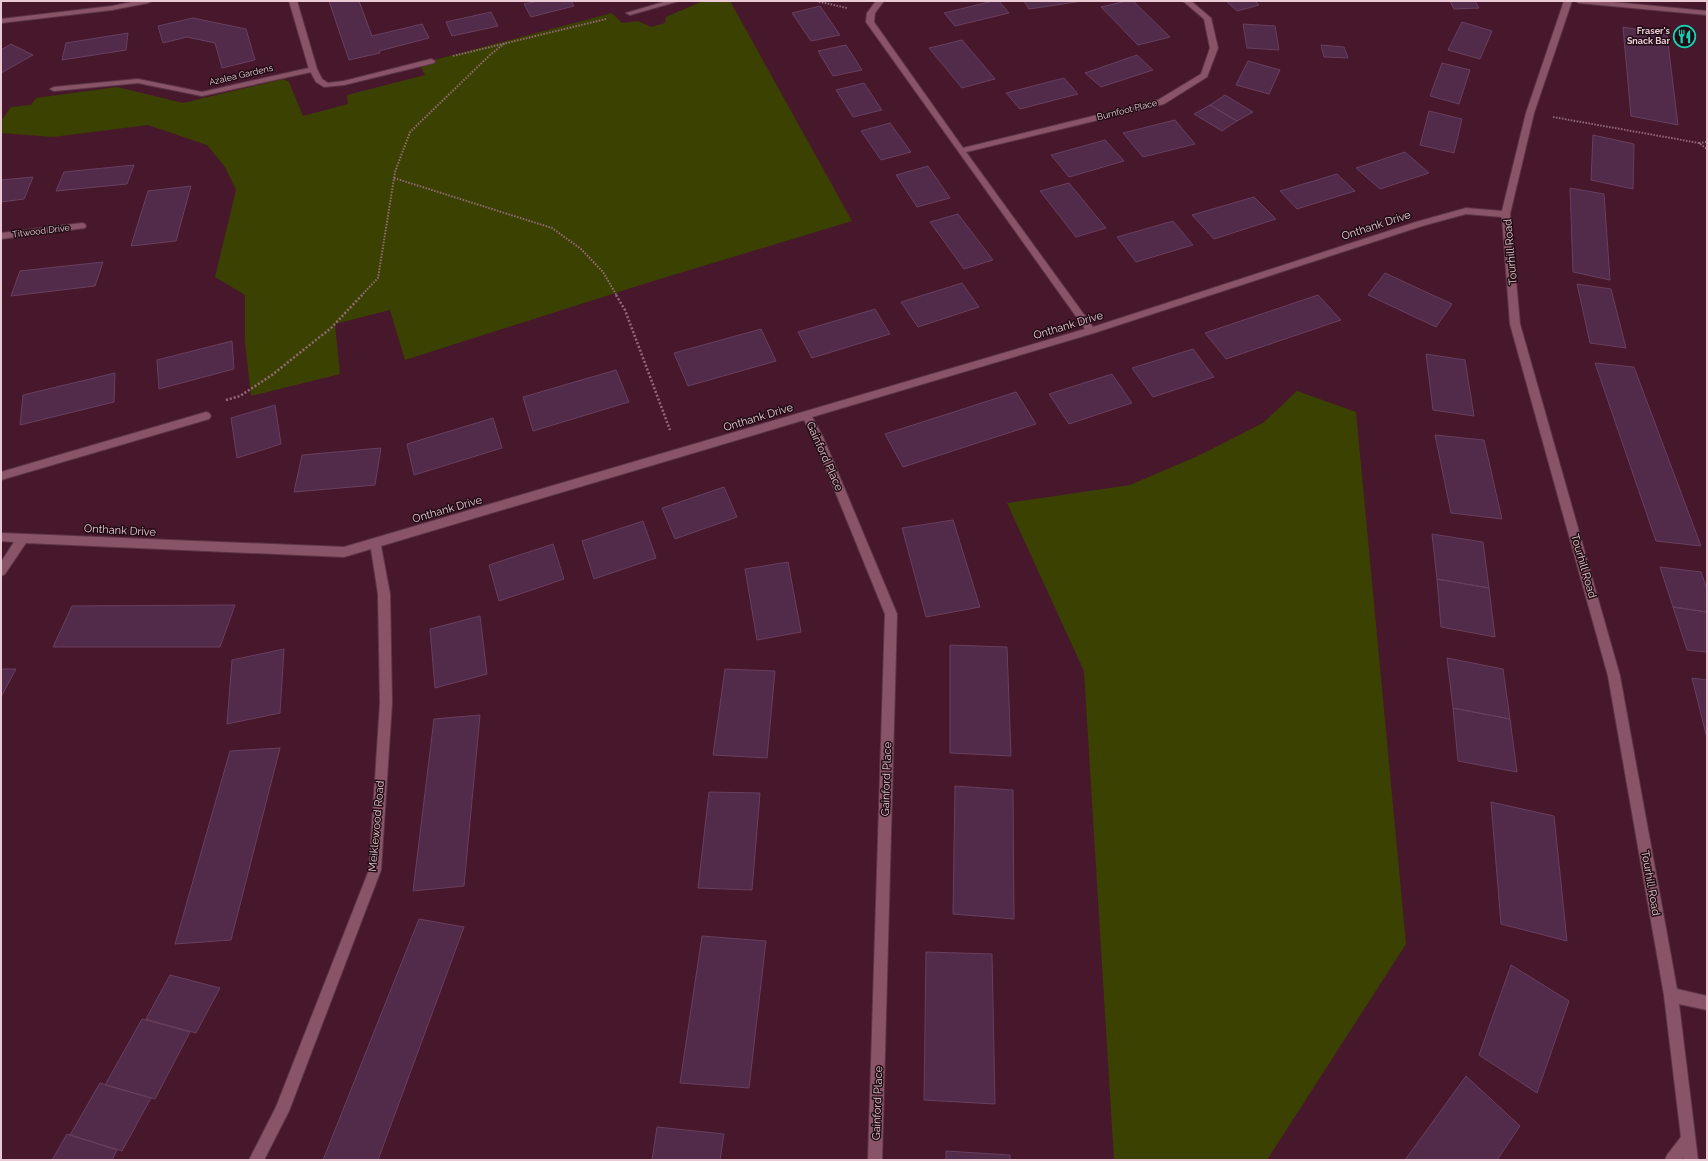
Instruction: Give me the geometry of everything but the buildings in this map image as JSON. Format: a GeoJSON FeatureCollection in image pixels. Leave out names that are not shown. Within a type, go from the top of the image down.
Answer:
{"type":"FeatureCollection","features":[{"type":"Feature","properties":{"kind":"street"},"geometry":{"type":"LineString","coordinates":[[1,21],[112,8],[148,1]]}},
{"type":"Feature","properties":{"kind":"street"},"geometry":{"type":"LineString","coordinates":[[293,1],[313,69],[319,80],[327,85],[338,84],[431,62]]}},
{"type":"Feature","properties":{"kind":"street"},"geometry":{"type":"LineString","coordinates":[[630,13],[675,1]]}},
{"type":"Feature","properties":{"kind":"street"},"geometry":{"type":"LineString","coordinates":[[880,1],[871,13],[870,22],[961,152],[1091,331]]}},
{"type":"Feature","properties":{"kind":"street","name":"Burnfoot Place"},"geometry":{"type":"LineString","coordinates":[[961,152],[1161,102],[1204,75],[1214,48],[1207,18],[1187,1]]}},
{"type":"Feature","properties":{"kind":"street","name":"Tourhill Road"},"geometry":{"type":"LineString","coordinates":[[1568,1],[1530,113],[1506,214],[1516,324],[1614,676],[1671,995],[1691,1160]]}},
{"type":"Feature","properties":{"kind":"street"},"geometry":{"type":"LineString","coordinates":[[1579,1],[1707,13]]}},
{"type":"Feature","properties":{"kind":"street","name":"Azalea Gardens"},"geometry":{"type":"LineString","coordinates":[[54,89],[138,81],[202,94],[313,69]]}},
{"type":"Feature","properties":{"kind":"street","name":"Onthank Drive"},"geometry":{"type":"LineString","coordinates":[[1,537],[344,552],[1091,331],[1419,224],[1466,211],[1506,214]]}},
{"type":"Feature","properties":{"kind":"street","name":"Titwood Drive"},"geometry":{"type":"LineString","coordinates":[[1,236],[82,226]]}},
{"type":"Feature","properties":{"kind":"street","name":"Gainford Place"},"geometry":{"type":"LineString","coordinates":[[806,415],[818,437],[891,614],[875,1160]]}},
{"type":"Feature","properties":{"kind":"street"},"geometry":{"type":"LineString","coordinates":[[1,476],[206,416]]}},
{"type":"Feature","properties":{"kind":"street"},"geometry":{"type":"LineString","coordinates":[[1,571],[23,538]]}},
{"type":"Feature","properties":{"kind":"street","name":"Meiklewood Road"},"geometry":{"type":"LineString","coordinates":[[256,1160],[282,1111],[374,870],[386,703],[384,594],[374,543]]}},
{"type":"Feature","properties":{"kind":"street"},"geometry":{"type":"LineString","coordinates":[[1671,995],[1707,1003]]}},
{"type":"Feature","properties":{"kind":"street"},"geometry":{"type":"LineString","coordinates":[[1672,1160],[1688,1140]]}},
{"type":"Feature","properties":{"kind":"path"},"geometry":{"type":"LineString","coordinates":[[816,1],[871,13]]}},
{"type":"Feature","properties":{"kind":"path"},"geometry":{"type":"LineString","coordinates":[[431,62],[630,13]]}},
{"type":"Feature","properties":{"kind":"path"},"geometry":{"type":"LineString","coordinates":[[219,402],[240,396],[278,370],[331,328],[378,278],[394,178],[410,132],[491,54],[506,43]]}},
{"type":"Feature","properties":{"kind":"path"},"geometry":{"type":"LineString","coordinates":[[1530,113],[1699,143],[1707,142]]}},
{"type":"Feature","properties":{"kind":"path"},"geometry":{"type":"LineString","coordinates":[[1699,143],[1707,149]]}},
{"type":"Feature","properties":{"kind":"path"},"geometry":{"type":"LineString","coordinates":[[394,178],[552,228],[580,249],[603,272],[625,310],[679,453]]}},
{"type":"Feature","properties":{"kind":"green space"},"geometry":{"type":"Polygon","coordinates":[[[703,1],[730,1],[852,221],[650,282],[405,360],[390,310],[335,324],[340,374],[251,396],[245,342],[245,295],[215,277],[236,190],[225,167],[207,145],[148,125],[53,137],[1,133],[1,121],[11,107],[31,105],[36,98],[117,87],[183,103],[283,79],[289,82],[303,116],[348,104],[347,95],[425,75],[419,64],[612,13],[622,23],[638,21],[651,27],[665,23],[666,17],[703,1]]]}},
{"type":"Feature","properties":{"kind":"green space"},"geometry":{"type":"Polygon","coordinates":[[[1297,391],[1356,412],[1406,944],[1267,1160],[1114,1160],[1084,671],[1007,503],[1130,485],[1200,455],[1263,423],[1297,391]]]}},
{"type":"Feature","properties":{"kind":"place","name":"Fraser's Snack Bar"},"geometry":{"type":"Point","coordinates":[1685,36]}}]}
